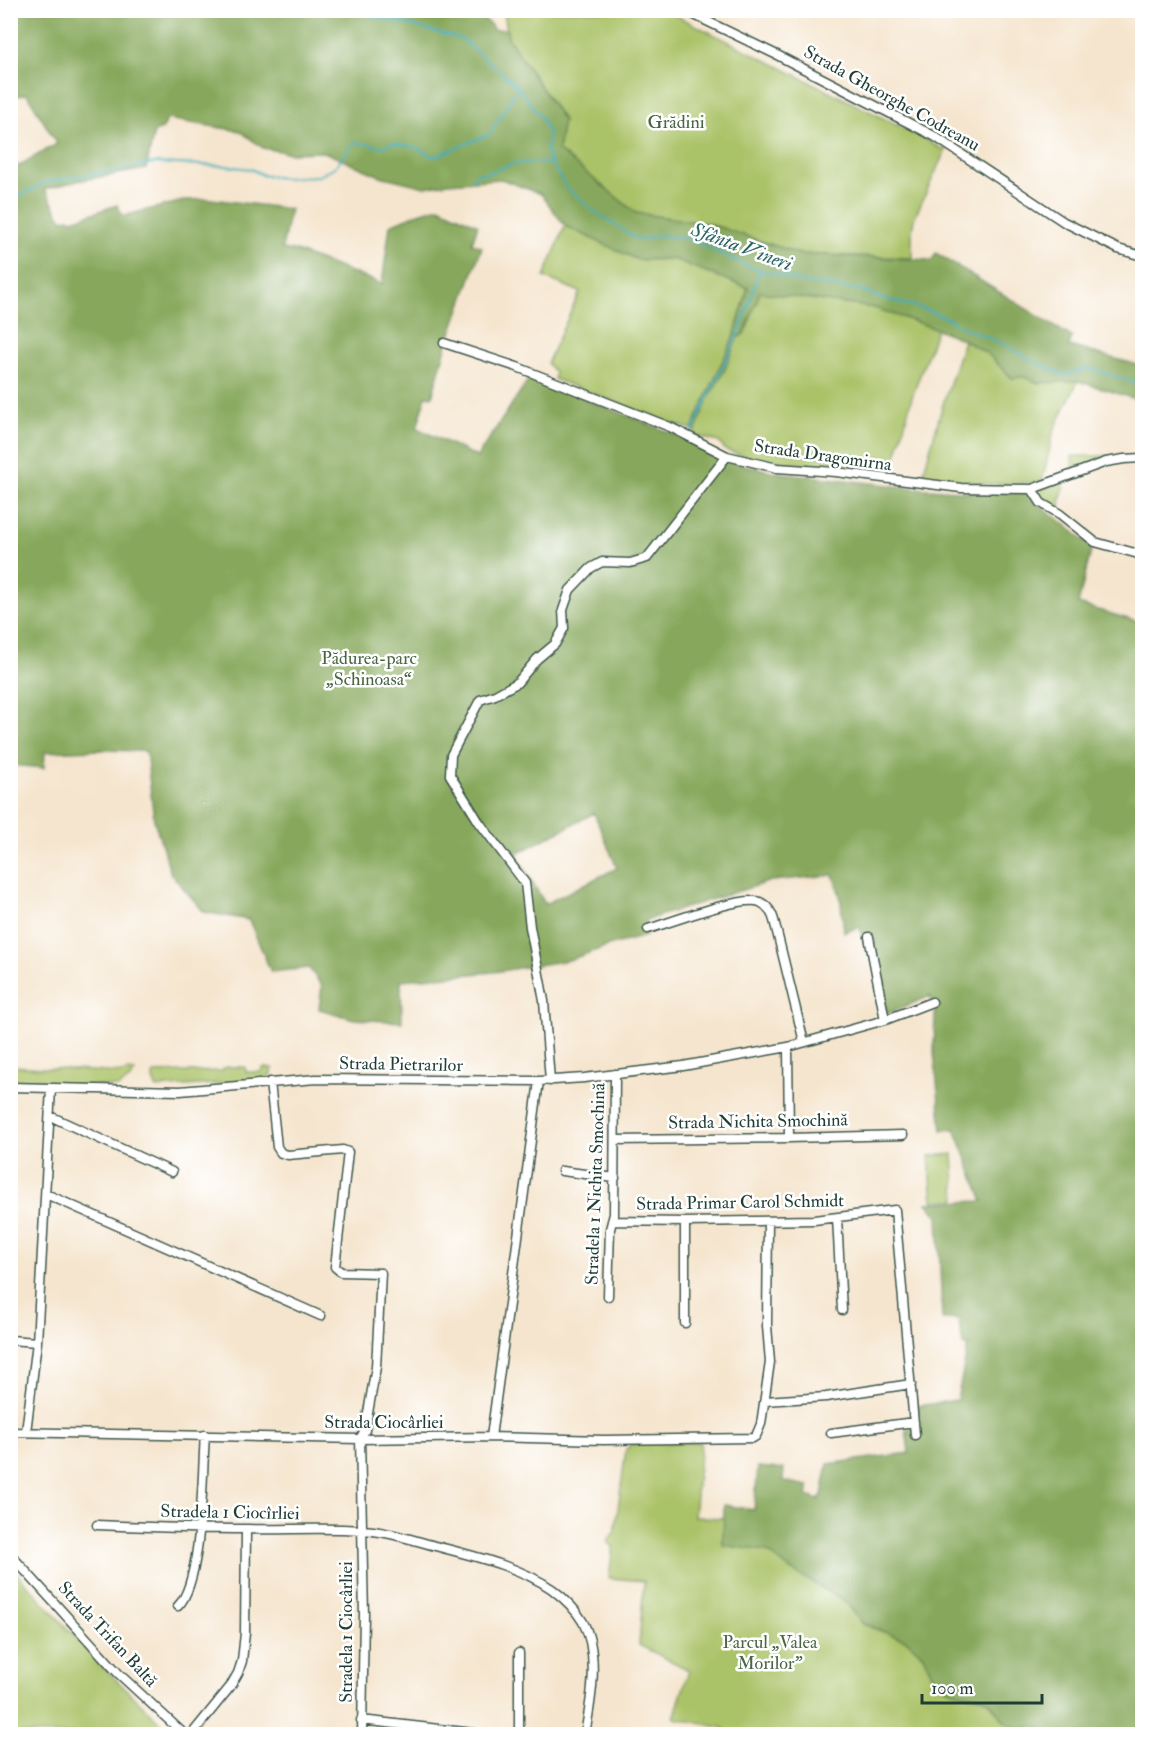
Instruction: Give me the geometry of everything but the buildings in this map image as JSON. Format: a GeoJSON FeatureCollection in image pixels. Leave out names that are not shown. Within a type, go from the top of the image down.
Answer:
{"type":"FeatureCollection","features":[{"type":"Feature","properties":{"kind":"street","name":"Strada Gheorghe Codreanu"},"geometry":{"type":"LineString","coordinates":[[684,10],[790,61],[934,136],[1088,236],[1118,249],[1143,256]]}},
{"type":"Feature","properties":{"kind":"street","name":"Strada Dragomirna"},"geometry":{"type":"LineString","coordinates":[[444,343],[517,368],[670,427],[727,456],[777,468],[961,488],[1032,489],[1106,462],[1143,458]]}},
{"type":"Feature","properties":{"kind":"street"},"geometry":{"type":"LineString","coordinates":[[550,1081],[544,1001],[530,927],[525,883],[479,822],[450,775],[451,755],[462,730],[480,700],[495,695],[517,682],[537,659],[555,644],[564,628],[562,610],[570,590],[591,568],[602,562],[630,563],[647,558],[727,456]]}},
{"type":"Feature","properties":{"kind":"street"},"geometry":{"type":"LineString","coordinates":[[1032,489],[1041,503],[1095,542],[1143,555]]}},
{"type":"Feature","properties":{"kind":"street"},"geometry":{"type":"LineString","coordinates":[[648,929],[732,904],[751,900],[762,903],[770,910],[776,924],[804,1042]]}},
{"type":"Feature","properties":{"kind":"street"},"geometry":{"type":"LineString","coordinates":[[869,937],[885,1020]]}},
{"type":"Feature","properties":{"kind":"street","name":"Strada Pietrarilor"},"geometry":{"type":"LineString","coordinates":[[10,1087],[180,1091],[327,1079],[550,1081],[683,1066],[788,1047],[885,1020],[932,1002]]}},
{"type":"Feature","properties":{"kind":"street"},"geometry":{"type":"LineString","coordinates":[[788,1047],[789,1138]]}},
{"type":"Feature","properties":{"kind":"street","name":"Stradela 1 Nichita Smochină"},"geometry":{"type":"LineString","coordinates":[[608,1296],[609,1229],[614,1214],[615,1074]]}},
{"type":"Feature","properties":{"kind":"street"},"geometry":{"type":"LineString","coordinates":[[491,1437],[539,1081]]}},
{"type":"Feature","properties":{"kind":"street","name":"Stradela 1 Ciocârliei"},"geometry":{"type":"LineString","coordinates":[[270,1082],[277,1147],[280,1153],[288,1155],[343,1150],[348,1152],[335,1267],[341,1272],[381,1272],[376,1367],[365,1430],[360,1439],[364,1614],[362,1734]]}},
{"type":"Feature","properties":{"kind":"street"},"geometry":{"type":"LineString","coordinates":[[26,1432],[37,1342],[51,1088]]}},
{"type":"Feature","properties":{"kind":"street"},"geometry":{"type":"LineString","coordinates":[[50,1116],[172,1172]]}},
{"type":"Feature","properties":{"kind":"street","name":"Strada Nichita Smochină"},"geometry":{"type":"LineString","coordinates":[[615,1140],[903,1135]]}},
{"type":"Feature","properties":{"kind":"street","name":"Strada Primar Carol Schmidt"},"geometry":{"type":"LineString","coordinates":[[562,1171],[615,1178]]}},
{"type":"Feature","properties":{"kind":"street"},"geometry":{"type":"LineString","coordinates":[[46,1194],[321,1316]]}},
{"type":"Feature","properties":{"kind":"street","name":"Strada Primar Carol Schmidt"},"geometry":{"type":"LineString","coordinates":[[612,1221],[814,1220],[895,1210],[915,1435]]}},
{"type":"Feature","properties":{"kind":"street"},"geometry":{"type":"LineString","coordinates":[[837,1218],[842,1310]]}},
{"type":"Feature","properties":{"kind":"street"},"geometry":{"type":"LineString","coordinates":[[768,1221],[767,1333],[770,1362],[765,1401],[826,1397],[911,1384]]}},
{"type":"Feature","properties":{"kind":"street"},"geometry":{"type":"LineString","coordinates":[[685,1222],[686,1323]]}},
{"type":"Feature","properties":{"kind":"street"},"geometry":{"type":"LineString","coordinates":[[10,1340],[37,1342]]}},
{"type":"Feature","properties":{"kind":"street","name":"Strada Ciocârliei"},"geometry":{"type":"LineString","coordinates":[[10,1432],[360,1439],[491,1437],[747,1439],[756,1436],[761,1424],[765,1401]]}},
{"type":"Feature","properties":{"kind":"street"},"geometry":{"type":"LineString","coordinates":[[831,1433],[914,1422]]}},
{"type":"Feature","properties":{"kind":"street"},"geometry":{"type":"LineString","coordinates":[[178,1606],[184,1600],[191,1578],[199,1528],[205,1436]]}},
{"type":"Feature","properties":{"kind":"street","name":"Stradela 1 Ciocîrliei"},"geometry":{"type":"LineString","coordinates":[[97,1526],[362,1530]]}},
{"type":"Feature","properties":{"kind":"street"},"geometry":{"type":"LineString","coordinates":[[192,1734],[230,1687],[242,1661],[245,1633],[246,1529]]}},
{"type":"Feature","properties":{"kind":"street"},"geometry":{"type":"LineString","coordinates":[[362,1530],[404,1538],[495,1563],[537,1580],[553,1590],[575,1610],[590,1641],[592,1662],[585,1734]]}},
{"type":"Feature","properties":{"kind":"street","name":"Strada Trifan Baltă"},"geometry":{"type":"LineString","coordinates":[[10,1554],[118,1673],[184,1734]]}},
{"type":"Feature","properties":{"kind":"street"},"geometry":{"type":"LineString","coordinates":[[519,1653],[519,1734]]}},
{"type":"Feature","properties":{"kind":"street"},"geometry":{"type":"LineString","coordinates":[[361,1720],[482,1734]]}},
{"type":"Feature","properties":{"kind":"green space","name":"Pădurea-parc „Schinoasa“"},"geometry":{"type":"Polygon","coordinates":[[[453,10],[481,18],[494,30],[507,29],[508,38],[563,120],[558,150],[636,213],[710,224],[800,254],[932,260],[936,253],[1072,337],[1069,346],[1142,366],[1142,401],[1078,381],[1039,383],[1024,377],[1012,378],[988,354],[964,340],[937,329],[875,308],[760,292],[745,333],[737,338],[695,432],[692,429],[735,334],[748,288],[673,259],[638,260],[565,226],[541,194],[501,179],[425,187],[380,176],[324,152],[290,153],[263,148],[240,131],[167,119],[163,129],[154,132],[146,169],[45,189],[62,220],[68,218],[73,220],[117,205],[123,216],[187,200],[211,199],[290,209],[282,249],[296,251],[382,284],[390,225],[439,207],[478,225],[472,243],[482,247],[446,347],[432,397],[426,396],[417,428],[477,457],[530,377],[683,438],[731,462],[775,472],[914,488],[972,492],[1026,492],[1036,503],[1092,547],[1078,604],[1142,623],[1142,1734],[1053,1734],[1036,1726],[1018,1728],[1005,1722],[990,1702],[982,1697],[943,1687],[933,1676],[923,1655],[906,1640],[863,1624],[845,1601],[789,1569],[767,1551],[723,1545],[724,1505],[754,1510],[758,1467],[784,1469],[783,1481],[809,1486],[807,1496],[818,1500],[822,1495],[828,1464],[909,1453],[906,1429],[920,1426],[918,1406],[957,1400],[968,1346],[963,1345],[958,1319],[942,1319],[938,1216],[927,1203],[983,1201],[955,1129],[942,1130],[934,1053],[935,1009],[930,996],[887,1014],[873,933],[862,935],[860,927],[844,932],[840,895],[833,875],[771,881],[646,920],[646,936],[611,945],[569,960],[494,972],[401,980],[402,1022],[354,1019],[319,1009],[322,986],[309,968],[271,972],[249,920],[204,912],[171,874],[154,820],[146,751],[45,752],[44,768],[11,765],[11,170],[57,144],[27,94],[11,97],[11,11],[453,10]],[[594,813],[516,854],[545,904],[617,868],[594,813]]]}},
{"type":"Feature","properties":{"kind":"green space","name":"Grădini"},"geometry":{"type":"Polygon","coordinates":[[[504,11],[667,11],[946,149],[914,219],[912,258],[800,254],[710,224],[636,213],[558,150],[563,120],[508,38],[504,11]]]}},
{"type":"Feature","properties":{"kind":"green space"},"geometry":{"type":"Polygon","coordinates":[[[565,226],[638,260],[673,259],[748,288],[735,334],[692,429],[554,379],[555,373],[547,363],[580,292],[544,277],[565,226]]]}},
{"type":"Feature","properties":{"kind":"green space"},"geometry":{"type":"Polygon","coordinates":[[[760,291],[875,308],[937,329],[912,397],[891,476],[750,458],[725,450],[719,442],[697,436],[695,432],[708,399],[725,369],[737,338],[745,333],[760,291]]]}},
{"type":"Feature","properties":{"kind":"green space"},"geometry":{"type":"Polygon","coordinates":[[[964,340],[988,354],[1012,378],[1024,377],[1039,383],[1078,381],[1054,430],[1042,482],[995,484],[925,480],[923,474],[964,340]]]}},
{"type":"Feature","properties":{"kind":"green space"},"geometry":{"type":"Polygon","coordinates":[[[1072,456],[1114,456],[1114,458],[1063,476],[1073,469],[1072,456]]]}},
{"type":"Feature","properties":{"kind":"green space"},"geometry":{"type":"Polygon","coordinates":[[[1064,482],[1059,510],[1040,498],[1042,488],[1064,482]]]}},
{"type":"Feature","properties":{"kind":"green space"},"geometry":{"type":"Polygon","coordinates":[[[11,1066],[135,1072],[119,1087],[11,1083],[11,1066]]]}},
{"type":"Feature","properties":{"kind":"green space"},"geometry":{"type":"Polygon","coordinates":[[[225,1067],[245,1067],[246,1072],[262,1072],[263,1068],[273,1068],[270,1076],[243,1082],[156,1088],[153,1080],[153,1073],[222,1071],[225,1067]]]}},
{"type":"Feature","properties":{"kind":"green space"},"geometry":{"type":"Polygon","coordinates":[[[953,1154],[956,1200],[933,1201],[929,1156],[953,1154]]]}},
{"type":"Feature","properties":{"kind":"green space","name":"Parcul „Valea Morilor”"},"geometry":{"type":"Polygon","coordinates":[[[701,1442],[694,1517],[724,1518],[723,1545],[767,1551],[789,1569],[845,1601],[863,1624],[906,1640],[923,1655],[933,1676],[953,1691],[982,1697],[1005,1722],[1018,1728],[1036,1726],[1053,1734],[723,1734],[724,1728],[674,1718],[689,1670],[639,1645],[644,1581],[609,1578],[613,1546],[607,1542],[615,1531],[626,1449],[634,1443],[701,1442]]]}},
{"type":"Feature","properties":{"kind":"green space"},"geometry":{"type":"Polygon","coordinates":[[[10,1566],[102,1666],[172,1734],[11,1734],[10,1566]]]}},
{"type":"Feature","properties":{"kind":"waterway","name":"Sfânta Vineri"},"geometry":{"type":"LineString","coordinates":[[345,10],[462,39],[518,87],[542,119],[549,135],[546,151],[567,188],[594,211],[638,240],[661,235],[688,239],[750,267],[806,283],[861,290],[880,298],[918,307],[950,319],[955,324],[1008,346],[1036,363],[1066,375],[1089,368],[1142,385]]}},
{"type":"Feature","properties":{"kind":"waterway"},"geometry":{"type":"LineString","coordinates":[[10,201],[47,182],[154,163],[226,166],[251,169],[263,175],[284,178],[319,176],[336,166],[354,142],[381,147],[392,143],[415,147],[434,157],[490,134],[518,87]]}},
{"type":"Feature","properties":{"kind":"waterway"},"geometry":{"type":"LineString","coordinates":[[472,180],[478,173],[488,173],[515,163],[551,163]]}},
{"type":"Feature","properties":{"kind":"waterway"},"geometry":{"type":"LineString","coordinates":[[692,432],[740,330],[760,270]]}}]}
